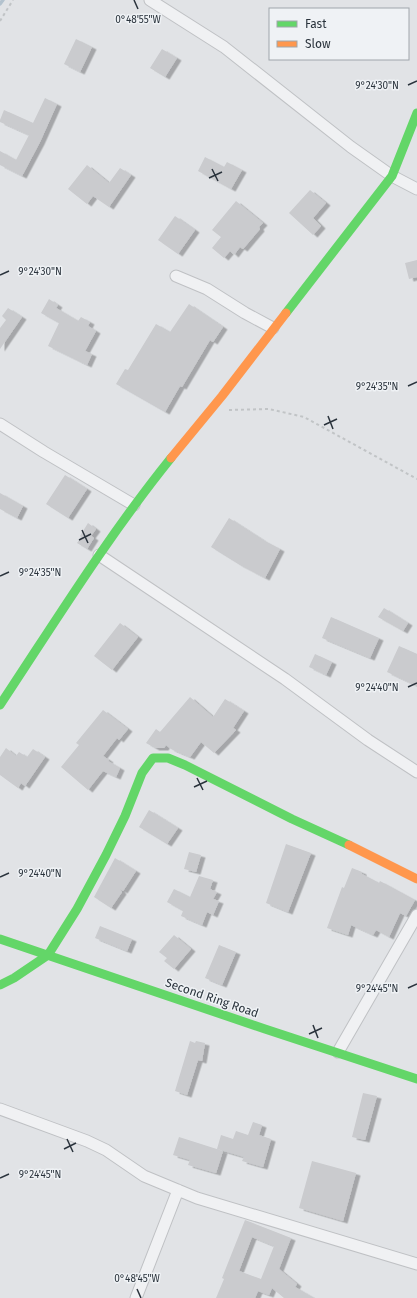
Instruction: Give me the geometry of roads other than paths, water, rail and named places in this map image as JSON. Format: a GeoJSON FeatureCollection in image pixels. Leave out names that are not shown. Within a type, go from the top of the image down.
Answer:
{"type":"FeatureCollection","features":[{"type":"Feature","properties":{"kind":"street"},"geometry":{"type":"LineString","coordinates":[[150,0],[224,47],[292,99],[351,147],[392,176],[417,189]]}},
{"type":"Feature","properties":{"kind":"street"},"geometry":{"type":"LineString","coordinates":[[0,705],[34,651],[134,505],[241,371],[392,176],[417,113]]}},
{"type":"Feature","properties":{"kind":"street"},"geometry":{"type":"LineString","coordinates":[[176,276],[207,288],[245,313],[273,328]]}},
{"type":"Feature","properties":{"kind":"street"},"geometry":{"type":"LineString","coordinates":[[0,424],[44,452],[134,505]]}},
{"type":"Feature","properties":{"kind":"street"},"geometry":{"type":"LineString","coordinates":[[99,555],[285,679],[368,740],[417,772]]}},
{"type":"Feature","properties":{"kind":"street"},"geometry":{"type":"LineString","coordinates":[[0,985],[14,978],[48,955],[77,909],[125,816],[142,773],[154,758],[168,758],[185,765],[292,819],[349,845],[417,879]]}},
{"type":"Feature","properties":{"kind":"street"},"geometry":{"type":"LineString","coordinates":[[338,1052],[417,915]]}},
{"type":"Feature","properties":{"kind":"street","name":"Second Ring Road"},"geometry":{"type":"LineString","coordinates":[[0,939],[417,1079]]}},
{"type":"Feature","properties":{"kind":"street"},"geometry":{"type":"LineString","coordinates":[[0,1109],[87,1141],[106,1150],[144,1176],[197,1198],[417,1264]]}},
{"type":"Feature","properties":{"kind":"street"},"geometry":{"type":"LineString","coordinates":[[136,1298],[178,1190]]}},
{"type":"Feature","properties":{"kind":"waterway"},"geometry":{"type":"LineString","coordinates":[[0,4],[3,0]]}}]}
